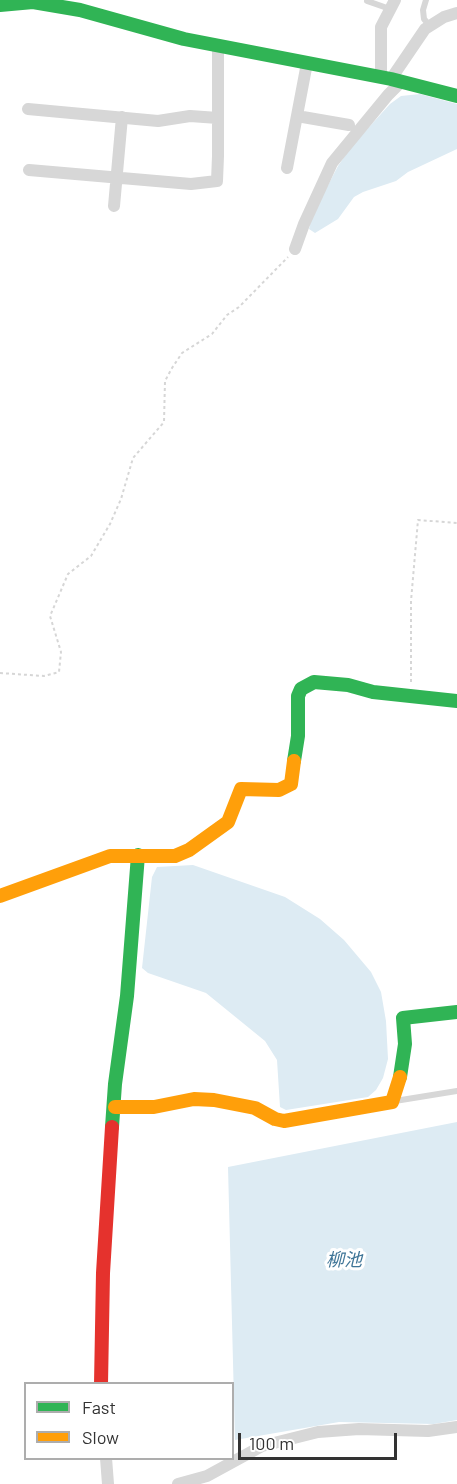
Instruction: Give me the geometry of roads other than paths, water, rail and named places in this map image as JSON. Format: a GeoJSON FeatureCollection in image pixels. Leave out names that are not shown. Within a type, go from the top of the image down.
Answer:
{"type":"FeatureCollection","features":[{"type":"Feature","properties":{"kind":"street"},"geometry":{"type":"LineString","coordinates":[[0,4],[33,2],[80,10],[184,39],[391,80],[457,96]]}},
{"type":"Feature","properties":{"kind":"street"},"geometry":{"type":"LineString","coordinates":[[296,249],[303,224],[332,163],[388,95],[391,80],[381,27],[392,5]]}},
{"type":"Feature","properties":{"kind":"street"},"geometry":{"type":"LineString","coordinates":[[391,80],[425,29],[457,12]]}},
{"type":"Feature","properties":{"kind":"street"},"geometry":{"type":"LineString","coordinates":[[29,170],[191,184],[217,181],[218,46]]}},
{"type":"Feature","properties":{"kind":"street"},"geometry":{"type":"LineString","coordinates":[[287,168],[307,63]]}},
{"type":"Feature","properties":{"kind":"street"},"geometry":{"type":"LineString","coordinates":[[28,109],[158,120],[190,116],[218,118]]}},
{"type":"Feature","properties":{"kind":"street"},"geometry":{"type":"LineString","coordinates":[[297,116],[349,125]]}},
{"type":"Feature","properties":{"kind":"street"},"geometry":{"type":"LineString","coordinates":[[114,206],[122,117]]}},
{"type":"Feature","properties":{"kind":"street"},"geometry":{"type":"LineString","coordinates":[[0,896],[110,856],[176,855],[189,850],[228,822],[241,789],[279,790],[291,784],[298,736],[298,696],[301,689],[314,682],[348,685],[373,692],[457,701]]}},
{"type":"Feature","properties":{"kind":"street"},"geometry":{"type":"LineString","coordinates":[[101,1382],[103,1273],[115,1084],[127,996],[138,855]]}},
{"type":"Feature","properties":{"kind":"street"},"geometry":{"type":"LineString","coordinates":[[115,1107],[153,1107],[194,1099],[214,1100],[255,1108],[275,1119],[284,1121],[392,1102],[404,1065],[403,1018],[457,1012]]}},
{"type":"Feature","properties":{"kind":"street"},"geometry":{"type":"LineString","coordinates":[[178,1484],[207,1476],[262,1446],[318,1432],[359,1429],[428,1431],[457,1427]]}},
{"type":"Feature","properties":{"kind":"street"},"geometry":{"type":"LineString","coordinates":[[106,1460],[108,1484]]}},
{"type":"Feature","properties":{"kind":"lane"},"geometry":{"type":"LineString","coordinates":[[426,0],[423,10],[424,19],[430,26]]}},
{"type":"Feature","properties":{"kind":"lane"},"geometry":{"type":"LineString","coordinates":[[367,1],[392,5]]}},
{"type":"Feature","properties":{"kind":"lane"},"geometry":{"type":"LineString","coordinates":[[392,1102],[457,1091]]}},
{"type":"Feature","properties":{"kind":"water"},"geometry":{"type":"Polygon","coordinates":[[[420,94],[457,104],[457,149],[408,172],[396,181],[363,192],[354,197],[338,219],[315,233],[309,229],[312,216],[338,166],[351,147],[390,104],[401,96],[420,94]]]}},
{"type":"Feature","properties":{"kind":"water"},"geometry":{"type":"Polygon","coordinates":[[[193,865],[285,897],[320,919],[344,940],[371,972],[381,992],[386,1021],[388,1059],[383,1078],[376,1090],[368,1097],[286,1110],[280,1107],[277,1060],[265,1041],[206,993],[148,973],[142,968],[152,877],[157,867],[193,865]]]}},
{"type":"Feature","properties":{"kind":"water","name":"柳池"},"geometry":{"type":"Polygon","coordinates":[[[457,1122],[457,1420],[434,1424],[339,1422],[235,1440],[228,1167],[457,1122]]]}}]}
